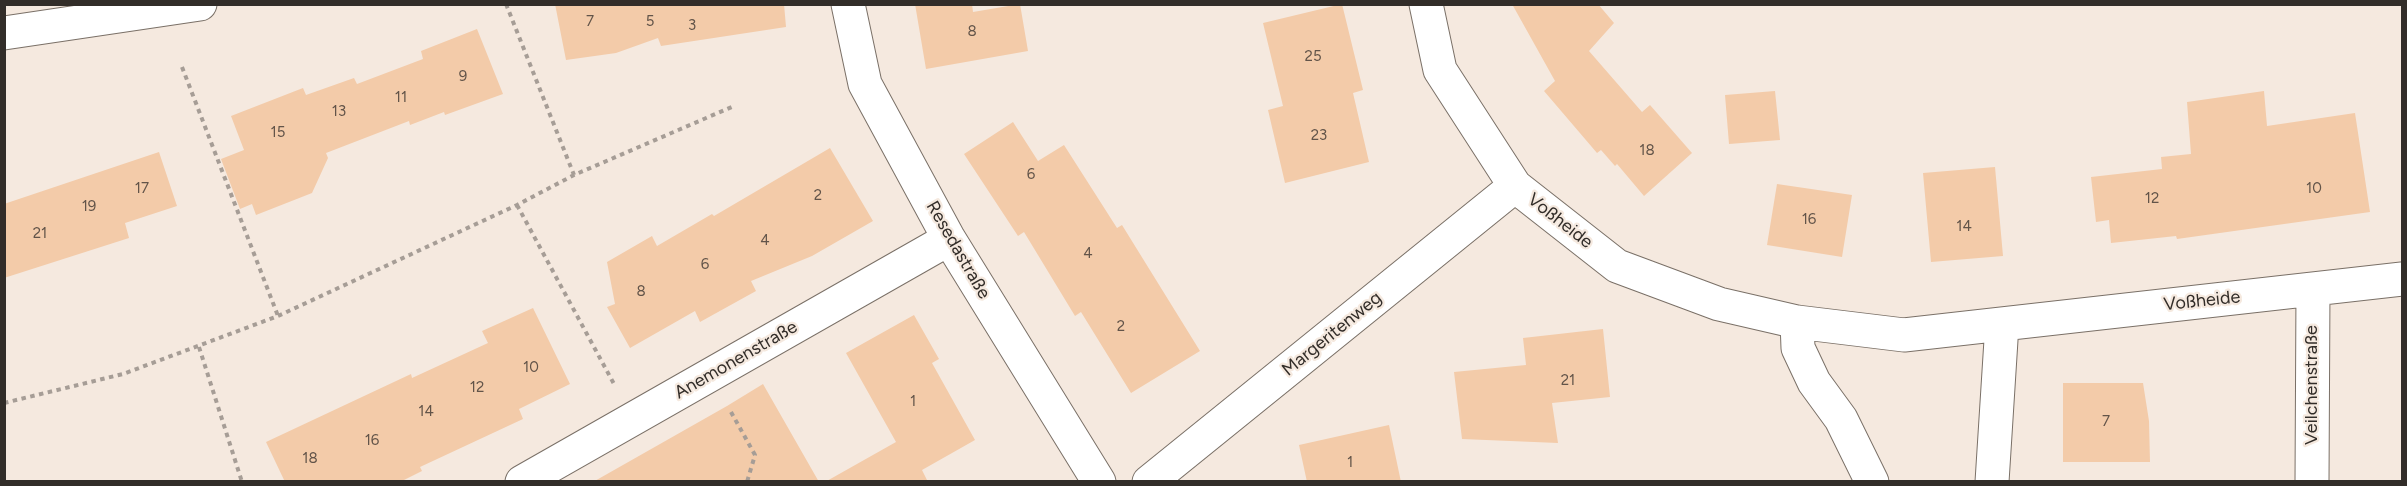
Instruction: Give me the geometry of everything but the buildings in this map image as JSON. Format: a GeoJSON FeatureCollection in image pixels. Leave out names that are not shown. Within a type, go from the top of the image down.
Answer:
{"type":"FeatureCollection","features":[{"type":"Feature","properties":{"kind":"street"},"geometry":{"type":"LineString","coordinates":[[4,33],[200,4]]}},
{"type":"Feature","properties":{"kind":"street","name":"Resedastraße"},"geometry":{"type":"LineString","coordinates":[[848,4],[865,84],[950,239],[1099,482]]}},
{"type":"Feature","properties":{"kind":"street","name":"Voßheide"},"geometry":{"type":"LineString","coordinates":[[1426,4],[1440,70],[1515,186],[1617,266],[1719,304],[1797,322],[1904,334],[2403,279]]}},
{"type":"Feature","properties":{"kind":"street","name":"Margeritenweg"},"geometry":{"type":"LineString","coordinates":[[1156,479],[1515,186]]}},
{"type":"Feature","properties":{"kind":"street","name":"Anemonenstraße"},"geometry":{"type":"LineString","coordinates":[[522,482],[950,239]]}},
{"type":"Feature","properties":{"kind":"street","name":"Veilchenstraße"},"geometry":{"type":"LineString","coordinates":[[2312,482],[2313,289]]}},
{"type":"Feature","properties":{"kind":"street"},"geometry":{"type":"LineString","coordinates":[[1797,322],[1798,348],[1814,382],[1841,419],[1872,482]]}},
{"type":"Feature","properties":{"kind":"street"},"geometry":{"type":"LineString","coordinates":[[1992,482],[2002,324]]}},
{"type":"Feature","properties":{"kind":"path"},"geometry":{"type":"LineString","coordinates":[[506,4],[574,175]]}},
{"type":"Feature","properties":{"kind":"path"},"geometry":{"type":"LineString","coordinates":[[183,66],[278,316]]}},
{"type":"Feature","properties":{"kind":"path"},"geometry":{"type":"LineString","coordinates":[[4,403],[123,375],[278,316],[517,205],[574,175],[734,106]]}},
{"type":"Feature","properties":{"kind":"path"},"geometry":{"type":"LineString","coordinates":[[517,205],[633,418]]}},
{"type":"Feature","properties":{"kind":"path"},"geometry":{"type":"LineString","coordinates":[[199,347],[242,482]]}},
{"type":"Feature","properties":{"kind":"path"},"geometry":{"type":"LineString","coordinates":[[710,375],[755,454],[747,482]]}}]}
